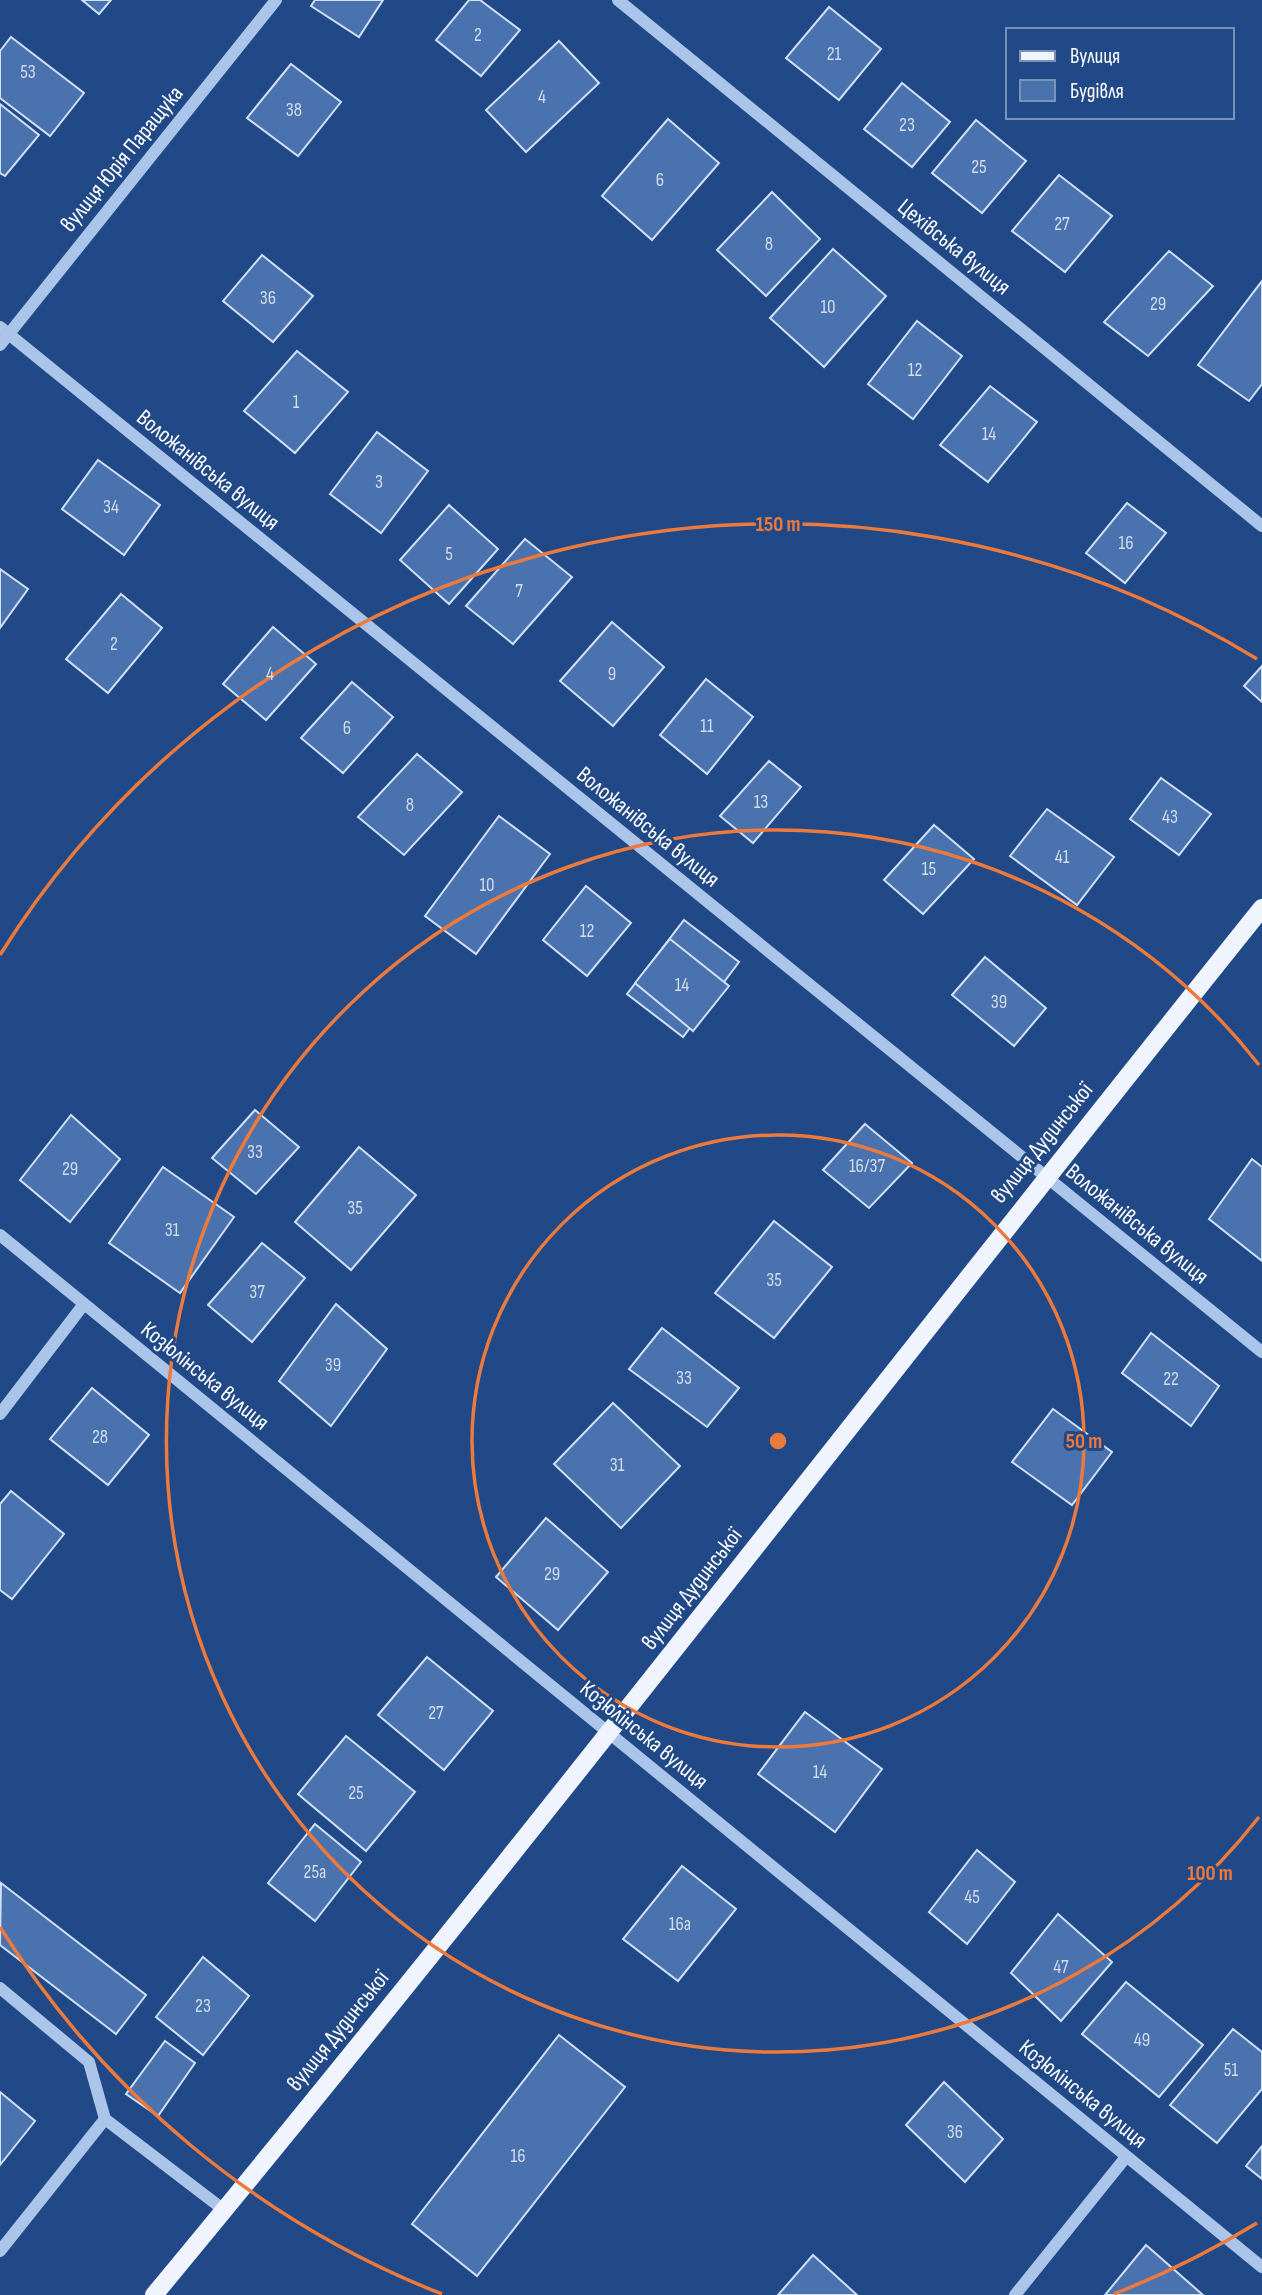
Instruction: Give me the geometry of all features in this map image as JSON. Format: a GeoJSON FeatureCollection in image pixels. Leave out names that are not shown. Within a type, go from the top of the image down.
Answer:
{"type":"FeatureCollection","features":[{"type":"Feature","properties":{"kind":"main road","name":"вулиця Дудинської"},"geometry":{"type":"LineString","coordinates":[[154,2295],[609,1734],[1045,1178],[1262,908]]}},
{"type":"Feature","properties":{"kind":"street","name":"вулиця Юрія Паращука"},"geometry":{"type":"LineString","coordinates":[[0,345],[4,330],[276,0]]}},
{"type":"Feature","properties":{"kind":"street","name":"Цехівська вулиця"},"geometry":{"type":"LineString","coordinates":[[618,0],[1262,526]]}},
{"type":"Feature","properties":{"kind":"street","name":"Воложанівська вулиця"},"geometry":{"type":"LineString","coordinates":[[4,330],[1262,1352]]}},
{"type":"Feature","properties":{"kind":"street","name":"Козюлінська вулиця"},"geometry":{"type":"LineString","coordinates":[[0,1235],[1262,2267]]}},
{"type":"Feature","properties":{"kind":"street"},"geometry":{"type":"LineString","coordinates":[[0,1414],[85,1304]]}},
{"type":"Feature","properties":{"kind":"street"},"geometry":{"type":"LineString","coordinates":[[0,1989],[89,2062],[105,2119],[225,2210]]}},
{"type":"Feature","properties":{"kind":"street"},"geometry":{"type":"LineString","coordinates":[[0,2251],[105,2119]]}},
{"type":"Feature","properties":{"kind":"street"},"geometry":{"type":"LineString","coordinates":[[1015,2295],[1126,2157]]}},
{"type":"Feature","properties":{"kind":"building"},"geometry":{"type":"Polygon","coordinates":[[[82,0],[111,0],[99,14],[82,0]]]}},
{"type":"Feature","properties":{"kind":"building"},"geometry":{"type":"Polygon","coordinates":[[[315,0],[383,0],[359,37],[311,6],[315,0]]]}},
{"type":"Feature","properties":{"kind":"building"},"geometry":{"type":"Polygon","coordinates":[[[469,0],[480,0],[520,30],[481,76],[436,40],[469,0]]]}},
{"type":"Feature","properties":{"kind":"building"},"geometry":{"type":"Polygon","coordinates":[[[829,7],[881,49],[839,100],[786,58],[829,7]]]}},
{"type":"Feature","properties":{"kind":"building"},"geometry":{"type":"Polygon","coordinates":[[[11,37],[84,93],[50,136],[0,98],[0,51],[11,37]]]}},
{"type":"Feature","properties":{"kind":"building"},"geometry":{"type":"Polygon","coordinates":[[[559,41],[599,83],[526,152],[486,110],[559,41]]]}},
{"type":"Feature","properties":{"kind":"building"},"geometry":{"type":"Polygon","coordinates":[[[291,64],[341,102],[298,156],[247,118],[291,64]]]}},
{"type":"Feature","properties":{"kind":"building"},"geometry":{"type":"Polygon","coordinates":[[[902,83],[950,122],[912,167],[864,129],[902,83]]]}},
{"type":"Feature","properties":{"kind":"building"},"geometry":{"type":"Polygon","coordinates":[[[0,104],[39,135],[5,176],[0,173],[0,104]]]}},
{"type":"Feature","properties":{"kind":"building"},"geometry":{"type":"Polygon","coordinates":[[[668,119],[719,163],[652,240],[602,196],[668,119]]]}},
{"type":"Feature","properties":{"kind":"building"},"geometry":{"type":"Polygon","coordinates":[[[976,120],[1026,161],[982,213],[932,173],[976,120]]]}},
{"type":"Feature","properties":{"kind":"building"},"geometry":{"type":"Polygon","coordinates":[[[1059,175],[1112,216],[1065,272],[1012,231],[1059,175]]]}},
{"type":"Feature","properties":{"kind":"building"},"geometry":{"type":"Polygon","coordinates":[[[772,192],[820,239],[766,296],[717,250],[772,192]]]}},
{"type":"Feature","properties":{"kind":"building"},"geometry":{"type":"Polygon","coordinates":[[[833,249],[886,296],[824,367],[770,318],[833,249]]]}},
{"type":"Feature","properties":{"kind":"building"},"geometry":{"type":"Polygon","coordinates":[[[1169,251],[1213,286],[1148,356],[1104,322],[1169,251]]]}},
{"type":"Feature","properties":{"kind":"building"},"geometry":{"type":"Polygon","coordinates":[[[262,255],[313,296],[273,342],[223,301],[262,255]]]}},
{"type":"Feature","properties":{"kind":"building"},"geometry":{"type":"Polygon","coordinates":[[[1262,281],[1262,384],[1249,401],[1198,365],[1262,281]]]}},
{"type":"Feature","properties":{"kind":"building"},"geometry":{"type":"Polygon","coordinates":[[[917,321],[962,356],[913,419],[868,384],[917,321]]]}},
{"type":"Feature","properties":{"kind":"building"},"geometry":{"type":"Polygon","coordinates":[[[297,351],[348,392],[295,453],[244,411],[297,351]]]}},
{"type":"Feature","properties":{"kind":"building"},"geometry":{"type":"Polygon","coordinates":[[[990,386],[1037,422],[988,482],[940,445],[990,386]]]}},
{"type":"Feature","properties":{"kind":"building"},"geometry":{"type":"Polygon","coordinates":[[[377,432],[428,471],[381,533],[330,494],[377,432]]]}},
{"type":"Feature","properties":{"kind":"building"},"geometry":{"type":"Polygon","coordinates":[[[98,460],[160,505],[124,555],[62,509],[98,460]]]}},
{"type":"Feature","properties":{"kind":"building"},"geometry":{"type":"Polygon","coordinates":[[[1127,503],[1166,533],[1125,583],[1086,553],[1127,503]]]}},
{"type":"Feature","properties":{"kind":"building"},"geometry":{"type":"Polygon","coordinates":[[[449,505],[498,549],[449,604],[400,560],[449,505]]]}},
{"type":"Feature","properties":{"kind":"building"},"geometry":{"type":"Polygon","coordinates":[[[525,539],[572,577],[513,644],[466,606],[525,539]]]}},
{"type":"Feature","properties":{"kind":"building"},"geometry":{"type":"Polygon","coordinates":[[[0,569],[28,589],[0,628],[0,569]]]}},
{"type":"Feature","properties":{"kind":"building"},"geometry":{"type":"Polygon","coordinates":[[[121,594],[162,628],[108,693],[66,659],[121,594]]]}},
{"type":"Feature","properties":{"kind":"building"},"geometry":{"type":"Polygon","coordinates":[[[612,622],[664,667],[613,726],[560,681],[612,622]]]}},
{"type":"Feature","properties":{"kind":"building"},"geometry":{"type":"Polygon","coordinates":[[[273,627],[316,664],[266,720],[223,684],[273,627]]]}},
{"type":"Feature","properties":{"kind":"building"},"geometry":{"type":"Polygon","coordinates":[[[1262,666],[1262,702],[1244,686],[1262,666]]]}},
{"type":"Feature","properties":{"kind":"building"},"geometry":{"type":"Polygon","coordinates":[[[706,679],[753,717],[707,774],[660,735],[706,679]]]}},
{"type":"Feature","properties":{"kind":"building"},"geometry":{"type":"Polygon","coordinates":[[[352,682],[393,717],[343,773],[301,738],[352,682]]]}},
{"type":"Feature","properties":{"kind":"building"},"geometry":{"type":"Polygon","coordinates":[[[417,754],[462,792],[404,855],[358,817],[417,754]]]}},
{"type":"Feature","properties":{"kind":"building"},"geometry":{"type":"Polygon","coordinates":[[[769,761],[801,787],[753,843],[720,816],[769,761]]]}},
{"type":"Feature","properties":{"kind":"building"},"geometry":{"type":"Polygon","coordinates":[[[1161,778],[1211,814],[1179,855],[1130,819],[1161,778]]]}},
{"type":"Feature","properties":{"kind":"building"},"geometry":{"type":"Polygon","coordinates":[[[1047,809],[1114,857],[1077,905],[1010,856],[1047,809]]]}},
{"type":"Feature","properties":{"kind":"building"},"geometry":{"type":"Polygon","coordinates":[[[499,816],[550,854],[476,954],[425,916],[499,816]]]}},
{"type":"Feature","properties":{"kind":"building"},"geometry":{"type":"Polygon","coordinates":[[[934,825],[974,859],[923,914],[884,880],[934,825]]]}},
{"type":"Feature","properties":{"kind":"building"},"geometry":{"type":"Polygon","coordinates":[[[586,886],[631,923],[587,976],[543,940],[586,886]]]}},
{"type":"Feature","properties":{"kind":"building"},"geometry":{"type":"Polygon","coordinates":[[[684,920],[739,962],[683,1037],[627,994],[684,920]]]}},
{"type":"Feature","properties":{"kind":"building"},"geometry":{"type":"Polygon","coordinates":[[[670,939],[729,986],[693,1031],[635,983],[670,939]]]}},
{"type":"Feature","properties":{"kind":"building"},"geometry":{"type":"Polygon","coordinates":[[[985,957],[1046,1008],[1014,1046],[952,995],[985,957]]]}},
{"type":"Feature","properties":{"kind":"building"},"geometry":{"type":"Polygon","coordinates":[[[255,1110],[299,1147],[256,1194],[212,1158],[255,1110]]]}},
{"type":"Feature","properties":{"kind":"building"},"geometry":{"type":"Polygon","coordinates":[[[71,1115],[120,1159],[70,1222],[20,1180],[71,1115]]]}},
{"type":"Feature","properties":{"kind":"building"},"geometry":{"type":"Polygon","coordinates":[[[865,1124],[912,1163],[869,1208],[823,1170],[865,1124]]]}},
{"type":"Feature","properties":{"kind":"building"},"geometry":{"type":"Polygon","coordinates":[[[359,1147],[416,1195],[351,1270],[295,1222],[359,1147]]]}},
{"type":"Feature","properties":{"kind":"building"},"geometry":{"type":"Polygon","coordinates":[[[1252,1159],[1262,1167],[1262,1261],[1209,1219],[1252,1159]]]}},
{"type":"Feature","properties":{"kind":"building"},"geometry":{"type":"Polygon","coordinates":[[[163,1167],[234,1217],[180,1293],[109,1243],[163,1167]]]}},
{"type":"Feature","properties":{"kind":"building"},"geometry":{"type":"Polygon","coordinates":[[[774,1221],[832,1267],[774,1338],[715,1293],[774,1221]]]}},
{"type":"Feature","properties":{"kind":"building"},"geometry":{"type":"Polygon","coordinates":[[[262,1243],[305,1278],[252,1342],[208,1305],[262,1243]]]}},
{"type":"Feature","properties":{"kind":"building"},"geometry":{"type":"Polygon","coordinates":[[[336,1304],[387,1349],[331,1426],[279,1381],[336,1304]]]}},
{"type":"Feature","properties":{"kind":"building"},"geometry":{"type":"Polygon","coordinates":[[[662,1328],[739,1388],[707,1427],[629,1369],[662,1328]]]}},
{"type":"Feature","properties":{"kind":"building"},"geometry":{"type":"Polygon","coordinates":[[[1151,1333],[1219,1386],[1191,1426],[1122,1373],[1151,1333]]]}},
{"type":"Feature","properties":{"kind":"building"},"geometry":{"type":"Polygon","coordinates":[[[92,1388],[149,1435],[108,1485],[50,1439],[92,1388]]]}},
{"type":"Feature","properties":{"kind":"building"},"geometry":{"type":"Polygon","coordinates":[[[613,1403],[680,1466],[621,1528],[554,1464],[613,1403]]]}},
{"type":"Feature","properties":{"kind":"building"},"geometry":{"type":"Polygon","coordinates":[[[1053,1409],[1112,1452],[1072,1505],[1012,1462],[1053,1409]]]}},
{"type":"Feature","properties":{"kind":"building"},"geometry":{"type":"Polygon","coordinates":[[[11,1491],[64,1534],[12,1599],[0,1590],[0,1504],[11,1491]]]}},
{"type":"Feature","properties":{"kind":"building"},"geometry":{"type":"Polygon","coordinates":[[[546,1518],[608,1572],[558,1630],[496,1577],[546,1518]]]}},
{"type":"Feature","properties":{"kind":"building"},"geometry":{"type":"Polygon","coordinates":[[[427,1657],[493,1711],[444,1770],[378,1715],[427,1657]]]}},
{"type":"Feature","properties":{"kind":"building"},"geometry":{"type":"Polygon","coordinates":[[[805,1712],[882,1769],[835,1832],[758,1774],[805,1712]]]}},
{"type":"Feature","properties":{"kind":"building"},"geometry":{"type":"Polygon","coordinates":[[[346,1736],[415,1792],[366,1851],[298,1794],[346,1736]]]}},
{"type":"Feature","properties":{"kind":"building"},"geometry":{"type":"Polygon","coordinates":[[[315,1824],[361,1862],[315,1921],[268,1883],[315,1824]]]}},
{"type":"Feature","properties":{"kind":"building"},"geometry":{"type":"Polygon","coordinates":[[[977,1850],[1015,1882],[967,1944],[929,1912],[977,1850]]]}},
{"type":"Feature","properties":{"kind":"building"},"geometry":{"type":"Polygon","coordinates":[[[682,1866],[736,1909],[678,1981],[623,1939],[682,1866]]]}},
{"type":"Feature","properties":{"kind":"building"},"geometry":{"type":"Polygon","coordinates":[[[1,1883],[146,1995],[116,2034],[0,1945],[1,1883]]]}},
{"type":"Feature","properties":{"kind":"building"},"geometry":{"type":"Polygon","coordinates":[[[1058,1914],[1112,1962],[1061,2021],[1011,1973],[1058,1914]]]}},
{"type":"Feature","properties":{"kind":"building"},"geometry":{"type":"Polygon","coordinates":[[[203,1957],[249,1996],[203,2055],[156,2017],[203,1957]]]}},
{"type":"Feature","properties":{"kind":"building"},"geometry":{"type":"Polygon","coordinates":[[[1126,1982],[1203,2045],[1159,2097],[1082,2034],[1126,1982]]]}},
{"type":"Feature","properties":{"kind":"building"},"geometry":{"type":"Polygon","coordinates":[[[1233,2029],[1262,2052],[1262,2089],[1217,2143],[1170,2105],[1233,2029]]]}},
{"type":"Feature","properties":{"kind":"building"},"geometry":{"type":"Polygon","coordinates":[[[559,2035],[625,2087],[477,2276],[412,2224],[559,2035]]]}},
{"type":"Feature","properties":{"kind":"building"},"geometry":{"type":"Polygon","coordinates":[[[165,2041],[195,2063],[158,2116],[126,2094],[165,2041]]]}},
{"type":"Feature","properties":{"kind":"building"},"geometry":{"type":"Polygon","coordinates":[[[944,2082],[1003,2139],[965,2182],[906,2125],[944,2082]]]}},
{"type":"Feature","properties":{"kind":"building"},"geometry":{"type":"Polygon","coordinates":[[[0,2092],[35,2121],[0,2165],[0,2092]]]}},
{"type":"Feature","properties":{"kind":"building"},"geometry":{"type":"Polygon","coordinates":[[[1262,2146],[1262,2179],[1246,2166],[1262,2146]]]}},
{"type":"Feature","properties":{"kind":"building"},"geometry":{"type":"Polygon","coordinates":[[[1146,2245],[1203,2295],[1105,2295],[1146,2245]]]}},
{"type":"Feature","properties":{"kind":"building"},"geometry":{"type":"Polygon","coordinates":[[[813,2255],[857,2295],[778,2295],[813,2255]]]}}]}
